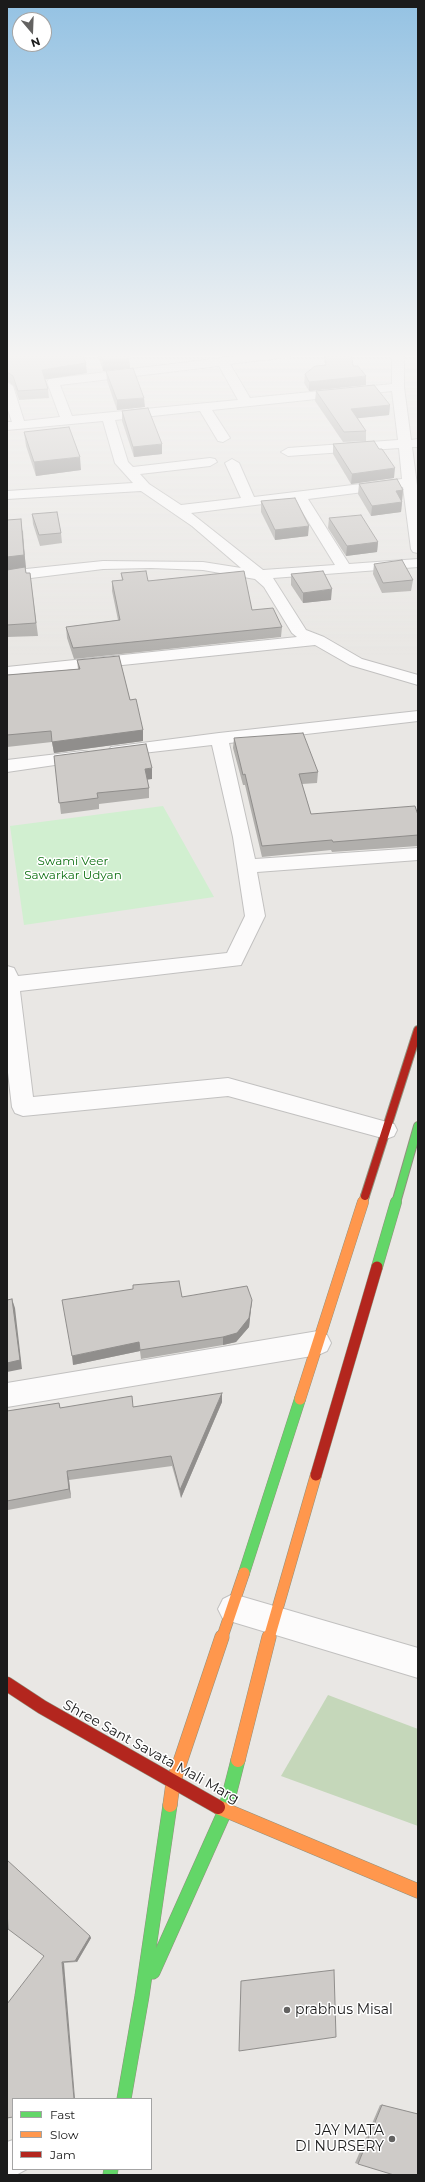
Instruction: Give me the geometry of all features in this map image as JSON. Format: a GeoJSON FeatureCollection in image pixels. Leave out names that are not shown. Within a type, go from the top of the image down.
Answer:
{"type":"FeatureCollection","features":[{"type":"Feature","properties":{"kind":"main road"},"geometry":{"type":"LineString","coordinates":[[124,2098],[142,1996],[173,1783],[233,1609],[418,1030]]}},
{"type":"Feature","properties":{"kind":"main road"},"geometry":{"type":"LineString","coordinates":[[142,1996],[225,1811],[273,1621],[418,1126]]}},
{"type":"Feature","properties":{"kind":"main road","name":"Shree Sant Savata Mali Marg"},"geometry":{"type":"LineString","coordinates":[[7,1684],[42,1707],[173,1783],[225,1811],[418,1891]]}},
{"type":"Feature","properties":{"kind":"street"},"geometry":{"type":"LineString","coordinates":[[120,455],[122,463],[144,487],[197,523],[270,584],[300,633],[318,640],[356,662],[418,680]]}},
{"type":"Feature","properties":{"kind":"street"},"geometry":{"type":"LineString","coordinates":[[411,455],[410,482],[418,549]]}},
{"type":"Feature","properties":{"kind":"street"},"geometry":{"type":"LineString","coordinates":[[130,471],[210,462]]}},
{"type":"Feature","properties":{"kind":"street"},"geometry":{"type":"LineString","coordinates":[[232,463],[250,502]]}},
{"type":"Feature","properties":{"kind":"street"},"geometry":{"type":"LineString","coordinates":[[178,510],[410,482]]}},
{"type":"Feature","properties":{"kind":"street"},"geometry":{"type":"LineString","coordinates":[[7,495],[144,487]]}},
{"type":"Feature","properties":{"kind":"street"},"geometry":{"type":"LineString","coordinates":[[299,496],[344,568]]}},
{"type":"Feature","properties":{"kind":"street"},"geometry":{"type":"LineString","coordinates":[[7,576],[103,565],[151,564],[203,566],[259,575],[418,562]]}},
{"type":"Feature","properties":{"kind":"street"},"geometry":{"type":"LineString","coordinates":[[7,672],[318,640]]}},
{"type":"Feature","properties":{"kind":"street"},"geometry":{"type":"LineString","coordinates":[[7,766],[219,738],[418,716]]}},
{"type":"Feature","properties":{"kind":"street"},"geometry":{"type":"LineString","coordinates":[[219,738],[247,866],[255,916],[234,960],[8,979],[15,1108],[228,1087],[386,1130]]}},
{"type":"Feature","properties":{"kind":"street"},"geometry":{"type":"LineString","coordinates":[[247,866],[418,854]]}},
{"type":"Feature","properties":{"kind":"street"},"geometry":{"type":"LineString","coordinates":[[7,1394],[318,1343]]}},
{"type":"Feature","properties":{"kind":"street"},"geometry":{"type":"LineString","coordinates":[[233,1609],[418,1663]]}},
{"type":"Feature","properties":{"kind":"green space","name":"Swami Veer Sawarkar Udyan"},"geometry":{"type":"Polygon","coordinates":[[[163,806],[214,897],[24,925],[10,826],[163,806]]]}},
{"type":"Feature","properties":{"kind":"green space"},"geometry":{"type":"Polygon","coordinates":[[[328,1695],[418,1729],[418,1826],[281,1776],[328,1695]]]}},
{"type":"Feature","properties":{"kind":"building"},"geometry":{"type":"Polygon","coordinates":[[[32,455],[79,455],[80,457],[34,462],[32,455]]]}},
{"type":"Feature","properties":{"kind":"building"},"geometry":{"type":"Polygon","coordinates":[[[340,455],[386,455],[395,468],[352,474],[340,455]]]}},
{"type":"Feature","properties":{"kind":"building"},"geometry":{"type":"Polygon","coordinates":[[[397,479],[403,490],[396,491],[402,502],[372,506],[359,484],[397,479]]]}},
{"type":"Feature","properties":{"kind":"building"},"geometry":{"type":"Polygon","coordinates":[[[295,498],[309,526],[275,530],[261,501],[295,498]]]}},
{"type":"Feature","properties":{"kind":"building"},"geometry":{"type":"Polygon","coordinates":[[[57,512],[61,533],[39,535],[32,514],[57,512]]]}},
{"type":"Feature","properties":{"kind":"building"},"geometry":{"type":"Polygon","coordinates":[[[361,515],[378,542],[347,546],[329,518],[361,515]]]}},
{"type":"Feature","properties":{"kind":"building"},"geometry":{"type":"Polygon","coordinates":[[[21,519],[24,555],[7,557],[7,520],[21,519]]]}},
{"type":"Feature","properties":{"kind":"building"},"geometry":{"type":"Polygon","coordinates":[[[402,560],[413,580],[383,583],[374,564],[402,560]]]}},
{"type":"Feature","properties":{"kind":"building"},"geometry":{"type":"Polygon","coordinates":[[[25,567],[26,573],[30,573],[36,623],[7,625],[7,570],[25,567]]]}},
{"type":"Feature","properties":{"kind":"building"},"geometry":{"type":"Polygon","coordinates":[[[146,571],[148,581],[244,571],[252,610],[273,608],[282,627],[73,648],[66,627],[120,620],[112,581],[123,580],[121,573],[146,571]]]}},
{"type":"Feature","properties":{"kind":"building"},"geometry":{"type":"Polygon","coordinates":[[[323,571],[332,589],[303,593],[291,574],[323,571]]]}},
{"type":"Feature","properties":{"kind":"building"},"geometry":{"type":"Polygon","coordinates":[[[119,656],[130,700],[136,699],[143,730],[52,742],[51,731],[7,735],[7,675],[80,669],[77,660],[119,656]]]}},
{"type":"Feature","properties":{"kind":"building"},"geometry":{"type":"Polygon","coordinates":[[[303,733],[318,772],[299,774],[311,814],[415,806],[418,815],[418,835],[262,846],[245,774],[243,775],[234,738],[303,733]]]}},
{"type":"Feature","properties":{"kind":"building"},"geometry":{"type":"Polygon","coordinates":[[[146,744],[152,768],[145,769],[149,788],[97,793],[98,798],[59,803],[54,756],[146,744]]]}},
{"type":"Feature","properties":{"kind":"building"},"geometry":{"type":"Polygon","coordinates":[[[179,1281],[182,1297],[247,1286],[252,1300],[249,1318],[237,1333],[223,1337],[140,1350],[139,1342],[72,1356],[62,1300],[133,1289],[133,1285],[179,1281]]]}},
{"type":"Feature","properties":{"kind":"building"},"geometry":{"type":"Polygon","coordinates":[[[12,1299],[20,1360],[7,1363],[7,1300],[12,1299]]]}},
{"type":"Feature","properties":{"kind":"building"},"geometry":{"type":"Polygon","coordinates":[[[222,1393],[180,1490],[171,1456],[67,1471],[69,1489],[7,1501],[7,1411],[59,1403],[60,1408],[132,1396],[133,1407],[222,1393]]]}},
{"type":"Feature","properties":{"kind":"building"},"geometry":{"type":"Polygon","coordinates":[[[7,1860],[90,1936],[75,1961],[62,1962],[74,2098],[12,2098],[12,2117],[7,2118],[7,2004],[44,1956],[8,1929],[7,1860]]]}},
{"type":"Feature","properties":{"kind":"building","name":"prabhus Misal"},"geometry":{"type":"Polygon","coordinates":[[[334,1970],[336,2037],[239,2051],[241,1981],[334,1970]]]}},
{"type":"Feature","properties":{"kind":"building","name":"JAY MATA DI NURSERY"},"geometry":{"type":"Polygon","coordinates":[[[382,2105],[418,2114],[418,2175],[394,2175],[358,2164],[382,2105]]]}},
{"type":"Feature","properties":{"kind":"traffic: fast"},"geometry":{"type":"LineString","coordinates":[[377,1267],[418,1126]]}},
{"type":"Feature","properties":{"kind":"traffic: fast"},"geometry":{"type":"LineString","coordinates":[[244,1573],[300,1399]]}},
{"type":"Feature","properties":{"kind":"traffic: fast"},"geometry":{"type":"LineString","coordinates":[[153,1972],[225,1811],[238,1760]]}},
{"type":"Feature","properties":{"kind":"traffic: fast"},"geometry":{"type":"LineString","coordinates":[[124,2098],[142,1996],[170,1805]]}},
{"type":"Feature","properties":{"kind":"traffic: fast"},"geometry":{"type":"LineString","coordinates":[[110,2175],[111,2170]]}},
{"type":"Feature","properties":{"kind":"traffic: slow"},"geometry":{"type":"LineString","coordinates":[[300,1399],[365,1196]]}},
{"type":"Feature","properties":{"kind":"traffic: slow"},"geometry":{"type":"LineString","coordinates":[[238,1760],[273,1621],[316,1475]]}},
{"type":"Feature","properties":{"kind":"traffic: slow"},"geometry":{"type":"LineString","coordinates":[[170,1805],[173,1783],[244,1573]]}},
{"type":"Feature","properties":{"kind":"traffic: slow"},"geometry":{"type":"LineString","coordinates":[[218,1807],[418,1891]]}},
{"type":"Feature","properties":{"kind":"traffic: jam"},"geometry":{"type":"LineString","coordinates":[[365,1196],[418,1030]]}},
{"type":"Feature","properties":{"kind":"traffic: jam"},"geometry":{"type":"LineString","coordinates":[[316,1475],[377,1267]]}},
{"type":"Feature","properties":{"kind":"traffic: jam"},"geometry":{"type":"LineString","coordinates":[[7,1684],[42,1707],[218,1807]]}},
{"type":"Feature","properties":{"kind":"place","name":"prabhus Misal"},"geometry":{"type":"Point","coordinates":[287,2010]}},
{"type":"Feature","properties":{"kind":"place","name":"JAY MATA DI NURSERY"},"geometry":{"type":"Point","coordinates":[392,2139]}}]}
